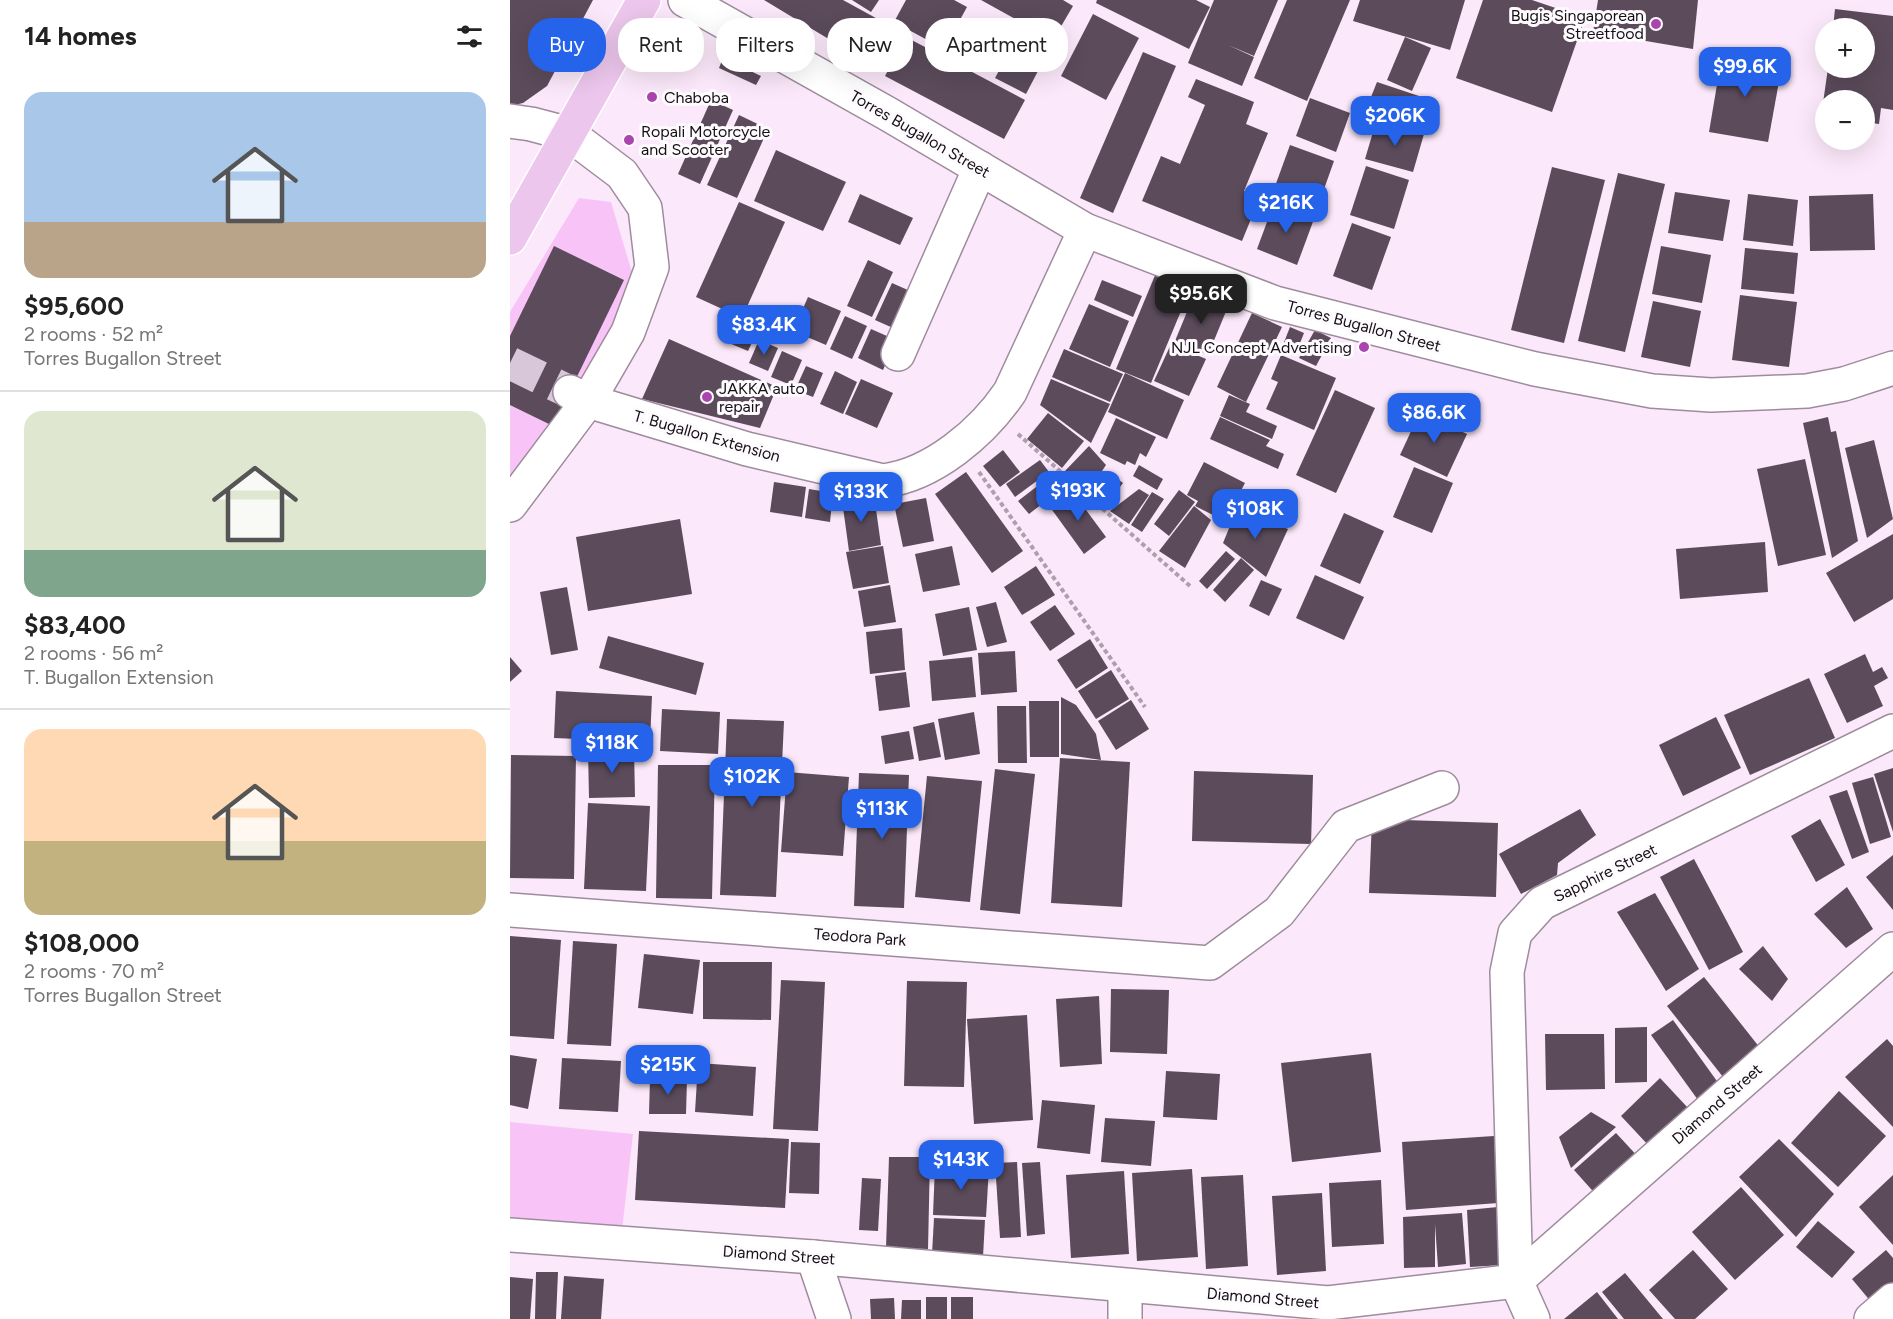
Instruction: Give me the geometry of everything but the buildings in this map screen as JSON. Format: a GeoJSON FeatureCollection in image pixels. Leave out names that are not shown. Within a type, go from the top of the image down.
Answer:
{"type":"FeatureCollection","features":[{"type":"Feature","properties":{"kind":"main road"},"geometry":{"type":"LineString","coordinates":[[510,238],[644,0]]}},
{"type":"Feature","properties":{"kind":"street","name":"Torres Bugallon Street"},"geometry":{"type":"LineString","coordinates":[[685,0],[1085,230],[1275,303],[1535,369],[1641,389],[1711,394],[1807,392],[1844,384],[1893,368]]}},
{"type":"Feature","properties":{"kind":"street"},"geometry":{"type":"LineString","coordinates":[[510,122],[531,124],[568,134],[621,174],[645,208],[652,267],[628,332],[579,397],[510,505]]}},
{"type":"Feature","properties":{"kind":"street"},"geometry":{"type":"LineString","coordinates":[[898,354],[980,168]]}},
{"type":"Feature","properties":{"kind":"street","name":"T. Bugallon Extension"},"geometry":{"type":"LineString","coordinates":[[579,397],[747,449],[884,481],[901,477],[961,446],[995,414],[1014,384],[1085,230]]}},
{"type":"Feature","properties":{"kind":"street","name":"Sapphire Street"},"geometry":{"type":"LineString","coordinates":[[1533,1319],[1516,1281],[1507,972],[1515,933],[1542,903],[1893,731]]}},
{"type":"Feature","properties":{"kind":"street","name":"Teodora Park"},"geometry":{"type":"LineString","coordinates":[[510,910],[1210,963],[1279,912],[1346,826],[1442,788]]}},
{"type":"Feature","properties":{"kind":"street","name":"Diamond Street"},"geometry":{"type":"LineString","coordinates":[[510,1235],[813,1257],[1125,1286],[1246,1308],[1328,1303],[1516,1281],[1893,950]]}},
{"type":"Feature","properties":{"kind":"street"},"geometry":{"type":"LineString","coordinates":[[813,1257],[834,1319]]}},
{"type":"Feature","properties":{"kind":"street"},"geometry":{"type":"LineString","coordinates":[[1125,1286],[1125,1319]]}},
{"type":"Feature","properties":{"kind":"street"},"geometry":{"type":"LineString","coordinates":[[1871,1319],[1893,1300]]}},
{"type":"Feature","properties":{"kind":"path"},"geometry":{"type":"LineString","coordinates":[[1015,431],[1190,586]]}},
{"type":"Feature","properties":{"kind":"path"},"geometry":{"type":"LineString","coordinates":[[974,465],[1145,707]]}},
{"type":"Feature","properties":{"kind":"shaded area"},"geometry":{"type":"Polygon","coordinates":[[[579,198],[611,202],[636,286],[581,394],[510,484],[510,312],[579,198]]]}},
{"type":"Feature","properties":{"kind":"shaded area"},"geometry":{"type":"Polygon","coordinates":[[[510,1122],[633,1134],[622,1230],[510,1219],[510,1122]]]}},
{"type":"Feature","properties":{"kind":"tunnel"},"geometry":{"type":"LineString","coordinates":[[510,363],[570,392]]}},
{"type":"Feature","properties":{"kind":"place","name":"Bugis Singaporean Streetfood"},"geometry":{"type":"Point","coordinates":[1656,24]}},
{"type":"Feature","properties":{"kind":"place","name":"Chaboba"},"geometry":{"type":"Point","coordinates":[652,97]}},
{"type":"Feature","properties":{"kind":"place","name":"Ropali Motorcycle and Scooter"},"geometry":{"type":"Point","coordinates":[629,140]}},
{"type":"Feature","properties":{"kind":"place","name":"NJL Concept Advertising"},"geometry":{"type":"Point","coordinates":[1364,347]}},
{"type":"Feature","properties":{"kind":"place","name":"JAKKA auto repair"},"geometry":{"type":"Point","coordinates":[707,397]}}]}
